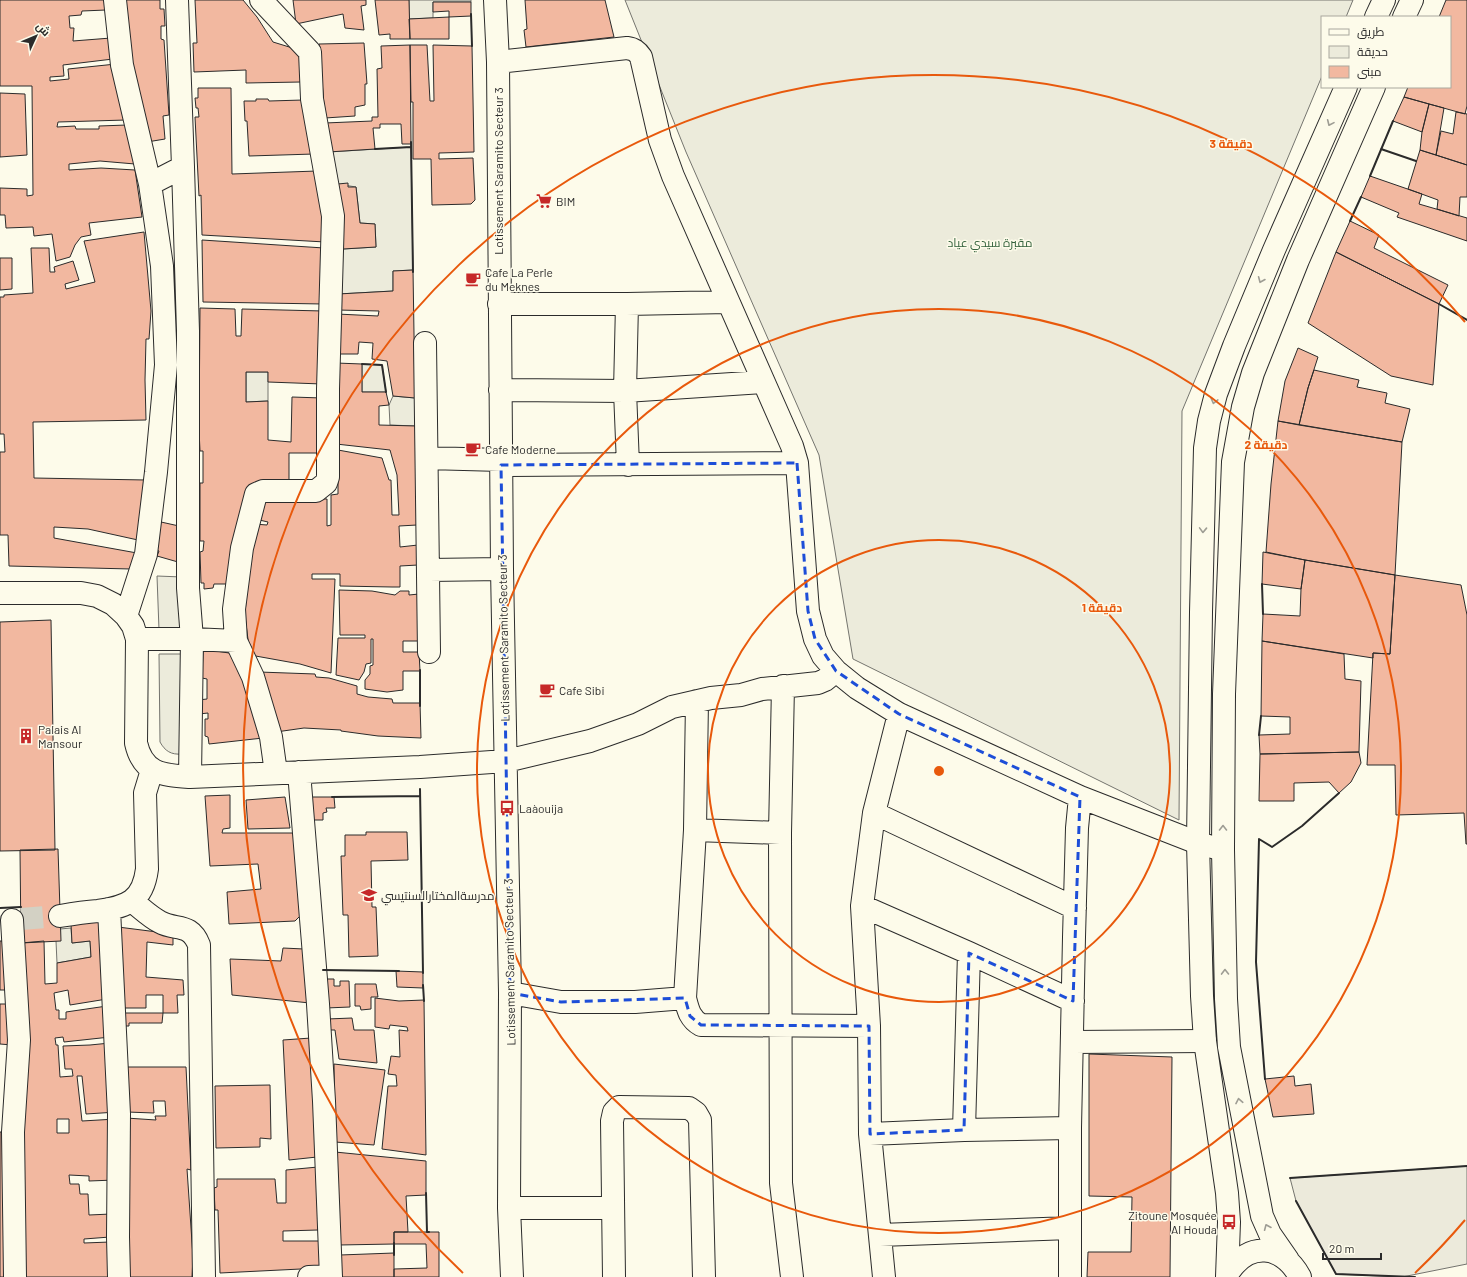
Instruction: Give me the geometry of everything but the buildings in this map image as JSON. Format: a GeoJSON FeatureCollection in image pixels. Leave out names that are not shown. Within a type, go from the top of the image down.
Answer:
{"type":"FeatureCollection","features":[{"type":"Feature","properties":{"kind":"street"},"geometry":{"type":"LineString","coordinates":[[115,0],[122,65],[150,184],[162,266],[166,365],[156,472],[146,554],[126,616]]}},
{"type":"Feature","properties":{"kind":"street"},"geometry":{"type":"LineString","coordinates":[[177,0],[188,330],[188,588],[192,639],[190,777]]}},
{"type":"Feature","properties":{"kind":"street"},"geometry":{"type":"LineString","coordinates":[[261,0],[310,52],[312,99],[333,216],[328,389],[329,471],[326,483],[316,491],[263,491],[256,494],[241,556],[234,609],[236,641],[258,692],[271,737],[276,773]]}},
{"type":"Feature","properties":{"kind":"street","name":"Lotissement Saramito Secteur 3"},"geometry":{"type":"LineString","coordinates":[[495,0],[498,62],[502,569],[510,993],[510,1208],[512,1277]]}},
{"type":"Feature","properties":{"kind":"street"},"geometry":{"type":"LineString","coordinates":[[1376,16],[1384,0]]}},
{"type":"Feature","properties":{"kind":"street"},"geometry":{"type":"LineString","coordinates":[[1404,16],[1412,0]]}},
{"type":"Feature","properties":{"kind":"street"},"geometry":{"type":"LineString","coordinates":[[498,62],[627,48],[633,48],[638,52],[660,140],[673,176],[792,446],[797,463],[808,610],[815,640],[823,656],[836,671],[857,688],[898,714],[1080,797],[1198,843],[1223,850]]}},
{"type":"Feature","properties":{"kind":"street"},"geometry":{"type":"LineString","coordinates":[[1228,1275],[1229,1222],[1227,1192],[1205,1041],[1202,996],[1198,843],[1205,448],[1209,421],[1216,394],[1234,346],[1274,250],[1346,88]]}},
{"type":"Feature","properties":{"kind":"street"},"geometry":{"type":"LineString","coordinates":[[1294,1268],[1270,1234],[1262,1216],[1229,1047],[1226,999],[1223,850],[1224,694],[1233,462],[1243,407],[1253,373],[1298,260],[1374,88]]}},
{"type":"Feature","properties":{"kind":"street"},"geometry":{"type":"LineString","coordinates":[[150,184],[183,167]]}},
{"type":"Feature","properties":{"kind":"street"},"geometry":{"type":"LineString","coordinates":[[1274,250],[1298,260]]}},
{"type":"Feature","properties":{"kind":"street"},"geometry":{"type":"LineString","coordinates":[[499,304],[728,302]]}},
{"type":"Feature","properties":{"kind":"street"},"geometry":{"type":"LineString","coordinates":[[627,304],[625,391],[628,465]]}},
{"type":"Feature","properties":{"kind":"street"},"geometry":{"type":"LineString","coordinates":[[425,343],[429,652]]}},
{"type":"Feature","properties":{"kind":"street"},"geometry":{"type":"LineString","coordinates":[[500,390],[625,391],[763,382]]}},
{"type":"Feature","properties":{"kind":"street"},"geometry":{"type":"LineString","coordinates":[[427,458],[501,463],[628,465],[797,463]]}},
{"type":"Feature","properties":{"kind":"street"},"geometry":{"type":"LineString","coordinates":[[429,570],[502,569]]}},
{"type":"Feature","properties":{"kind":"street"},"geometry":{"type":"LineString","coordinates":[[0,592],[81,593],[97,596],[113,604],[126,616],[133,626],[137,639],[136,743],[138,754],[144,763],[152,770],[162,775],[190,777],[420,767],[506,761],[590,741],[638,724],[672,707],[710,698],[741,695],[762,689],[818,682],[825,680],[836,671]]}},
{"type":"Feature","properties":{"kind":"street"},"geometry":{"type":"LineString","coordinates":[[1201,612],[1227,613]]}},
{"type":"Feature","properties":{"kind":"street"},"geometry":{"type":"LineString","coordinates":[[137,639],[236,641]]}},
{"type":"Feature","properties":{"kind":"street"},"geometry":{"type":"LineString","coordinates":[[783,686],[780,833],[779,1026],[781,1183],[792,1277]]}},
{"type":"Feature","properties":{"kind":"street"},"geometry":{"type":"LineString","coordinates":[[697,701],[695,830],[684,998],[690,1016],[694,1022],[701,1026],[868,1026]]}},
{"type":"Feature","properties":{"kind":"street"},"geometry":{"type":"LineString","coordinates":[[884,1277],[870,1134],[868,1026],[862,906],[874,813],[898,714]]}},
{"type":"Feature","properties":{"kind":"street"},"geometry":{"type":"LineString","coordinates":[[60,916],[121,907],[132,901],[140,892],[145,881],[147,869],[145,793],[152,770]]}},
{"type":"Feature","properties":{"kind":"street"},"geometry":{"type":"LineString","coordinates":[[299,772],[318,1004],[324,1101],[331,1276],[309,1277]]}},
{"type":"Feature","properties":{"kind":"street"},"geometry":{"type":"LineString","coordinates":[[1070,1277],[1070,1128],[1077,828],[1080,797]]}},
{"type":"Feature","properties":{"kind":"street"},"geometry":{"type":"LineString","coordinates":[[874,813],[1075,908]]}},
{"type":"Feature","properties":{"kind":"street"},"geometry":{"type":"LineString","coordinates":[[695,830],[780,833]]}},
{"type":"Feature","properties":{"kind":"street"},"geometry":{"type":"LineString","coordinates":[[132,901],[161,923],[184,928],[196,937],[199,945],[204,1277]]}},
{"type":"Feature","properties":{"kind":"street"},"geometry":{"type":"LineString","coordinates":[[862,906],[1073,1001]]}},
{"type":"Feature","properties":{"kind":"street"},"geometry":{"type":"LineString","coordinates":[[109,909],[119,1114],[119,1277]]}},
{"type":"Feature","properties":{"kind":"street"},"geometry":{"type":"LineString","coordinates":[[11,920],[19,1040],[13,1132],[15,1277]]}},
{"type":"Feature","properties":{"kind":"street"},"geometry":{"type":"LineString","coordinates":[[964,1130],[969,953]]}},
{"type":"Feature","properties":{"kind":"street"},"geometry":{"type":"LineString","coordinates":[[510,993],[561,1002],[635,1002],[684,998]]}},
{"type":"Feature","properties":{"kind":"street"},"geometry":{"type":"LineString","coordinates":[[1073,1042],[1205,1041]]}},
{"type":"Feature","properties":{"kind":"street"},"geometry":{"type":"LineString","coordinates":[[614,1277],[612,1121],[614,1112],[619,1107],[689,1108],[696,1113],[700,1120],[704,1277]]}},
{"type":"Feature","properties":{"kind":"street"},"geometry":{"type":"LineString","coordinates":[[870,1134],[1070,1128]]}},
{"type":"Feature","properties":{"kind":"street"},"geometry":{"type":"LineString","coordinates":[[510,1208],[613,1208]]}},
{"type":"Feature","properties":{"kind":"street"},"geometry":{"type":"LineString","coordinates":[[880,1235],[1070,1228]]}},
{"type":"Feature","properties":{"kind":"street"},"geometry":{"type":"LineString","coordinates":[[1228,1275],[1235,1263],[1244,1256],[1255,1252],[1267,1251],[1278,1254],[1294,1268]]}},
{"type":"Feature","properties":{"kind":"highlighted area"},"geometry":{"type":"Polygon","coordinates":[[[797,463],[808,611],[815,639],[836,671],[899,714],[1080,797],[1073,1001],[969,953],[964,1130],[870,1134],[869,1026],[701,1025],[690,1016],[685,998],[561,1002],[510,993],[501,465],[797,463]]]}},
{"type":"Feature","properties":{"kind":"green space"},"geometry":{"type":"Polygon","coordinates":[[[409,0],[471,0],[471,2],[433,2],[433,18],[409,19],[409,0]]]}},
{"type":"Feature","properties":{"kind":"green space","name":"مقبرة سيدي عياد"},"geometry":{"type":"Polygon","coordinates":[[[625,0],[1353,0],[1346,16],[1321,16],[1321,78],[1182,411],[1179,820],[853,659],[819,455],[686,152],[625,0]]]}},
{"type":"Feature","properties":{"kind":"green space"},"geometry":{"type":"Polygon","coordinates":[[[411,147],[413,270],[393,271],[393,291],[338,294],[343,249],[376,247],[375,224],[360,223],[356,187],[338,184],[328,152],[411,147]]]}},
{"type":"Feature","properties":{"kind":"green space"},"geometry":{"type":"Polygon","coordinates":[[[362,364],[382,365],[386,392],[362,392],[362,364]]]}},
{"type":"Feature","properties":{"kind":"green space"},"geometry":{"type":"Polygon","coordinates":[[[246,372],[268,372],[268,401],[246,402],[246,372]]]}},
{"type":"Feature","properties":{"kind":"green space"},"geometry":{"type":"Polygon","coordinates":[[[393,396],[415,398],[416,426],[390,425],[389,405],[393,396]]]}},
{"type":"Feature","properties":{"kind":"green space"},"geometry":{"type":"Polygon","coordinates":[[[157,576],[182,577],[183,631],[159,630],[157,576]]]}},
{"type":"Feature","properties":{"kind":"green space"},"geometry":{"type":"Polygon","coordinates":[[[159,654],[182,654],[182,754],[169,752],[160,742],[159,654]]]}},
{"type":"Feature","properties":{"kind":"green space"},"geometry":{"type":"Polygon","coordinates":[[[71,928],[72,943],[90,941],[91,957],[57,963],[56,941],[60,929],[71,928]]]}},
{"type":"Feature","properties":{"kind":"shaded area"},"geometry":{"type":"Polygon","coordinates":[[[1467,1166],[1467,1264],[1402,1277],[1336,1274],[1296,1201],[1290,1178],[1467,1166]]]}},
{"type":"Feature","properties":{"kind":"tunnel"},"geometry":{"type":"LineString","coordinates":[[21,919],[60,916]]}},
{"type":"Feature","properties":{"kind":"wall"},"geometry":{"type":"LineString","coordinates":[[471,14],[472,46]]}},
{"type":"Feature","properties":{"kind":"wall"},"geometry":{"type":"LineString","coordinates":[[1370,176],[1393,121]]}},
{"type":"Feature","properties":{"kind":"wall"},"geometry":{"type":"LineString","coordinates":[[411,142],[413,272]]}},
{"type":"Feature","properties":{"kind":"wall"},"geometry":{"type":"LineString","coordinates":[[375,149],[411,147]]}},
{"type":"Feature","properties":{"kind":"wall"},"geometry":{"type":"LineString","coordinates":[[1381,149],[1416,161]]}},
{"type":"Feature","properties":{"kind":"wall"},"geometry":{"type":"LineString","coordinates":[[1350,221],[1361,197]]}},
{"type":"Feature","properties":{"kind":"wall"},"geometry":{"type":"LineString","coordinates":[[1439,304],[1467,320]]}},
{"type":"Feature","properties":{"kind":"wall"},"geometry":{"type":"LineString","coordinates":[[362,364],[382,365],[386,392]]}},
{"type":"Feature","properties":{"kind":"wall"},"geometry":{"type":"LineString","coordinates":[[1262,584],[1263,614]]}},
{"type":"Feature","properties":{"kind":"wall"},"geometry":{"type":"LineString","coordinates":[[420,670],[420,706]]}},
{"type":"Feature","properties":{"kind":"wall"},"geometry":{"type":"LineString","coordinates":[[1259,735],[1261,716]]}},
{"type":"Feature","properties":{"kind":"wall"},"geometry":{"type":"LineString","coordinates":[[420,789],[423,973]]}},
{"type":"Feature","properties":{"kind":"wall"},"geometry":{"type":"LineString","coordinates":[[1265,1079],[1256,962],[1259,839],[1272,847],[1302,826],[1339,793]]}},
{"type":"Feature","properties":{"kind":"wall"},"geometry":{"type":"LineString","coordinates":[[332,797],[420,796]]}},
{"type":"Feature","properties":{"kind":"wall"},"geometry":{"type":"LineString","coordinates":[[0,908],[21,907]]}},
{"type":"Feature","properties":{"kind":"wall"},"geometry":{"type":"LineString","coordinates":[[323,970],[399,971]]}},
{"type":"Feature","properties":{"kind":"wall"},"geometry":{"type":"LineString","coordinates":[[423,985],[424,1001]]}},
{"type":"Feature","properties":{"kind":"wall"},"geometry":{"type":"LineString","coordinates":[[1290,1178],[1467,1166]]}},
{"type":"Feature","properties":{"kind":"wall"},"geometry":{"type":"LineString","coordinates":[[426,1193],[427,1232],[429,1232]]}},
{"type":"Feature","properties":{"kind":"wall"},"geometry":{"type":"LineString","coordinates":[[1296,1201],[1336,1274],[1415,1277]]}},
{"type":"Feature","properties":{"kind":"wall"},"geometry":{"type":"LineString","coordinates":[[394,1243],[394,1255]]}},
{"type":"Feature","properties":{"kind":"place","name":"BIM"},"geometry":{"type":"Point","coordinates":[544,201]}},
{"type":"Feature","properties":{"kind":"place","name":"Cafe La Perle du Meknes"},"geometry":{"type":"Point","coordinates":[473,279]}},
{"type":"Feature","properties":{"kind":"place","name":"Cafe Moderne"},"geometry":{"type":"Point","coordinates":[473,449]}},
{"type":"Feature","properties":{"kind":"place","name":"Cafe Sibi"},"geometry":{"type":"Point","coordinates":[547,690]}},
{"type":"Feature","properties":{"kind":"place","name":"Palais Al Mansour"},"geometry":{"type":"Point","coordinates":[26,736]}},
{"type":"Feature","properties":{"kind":"place","name":"Laàouija"},"geometry":{"type":"Point","coordinates":[507,808]}},
{"type":"Feature","properties":{"kind":"place","name":"مدرسةالمختارالسنتيسي"},"geometry":{"type":"Point","coordinates":[369,895]}},
{"type":"Feature","properties":{"kind":"place","name":"Zitoune Mosquée Al Houda"},"geometry":{"type":"Point","coordinates":[1229,1222]}}]}
